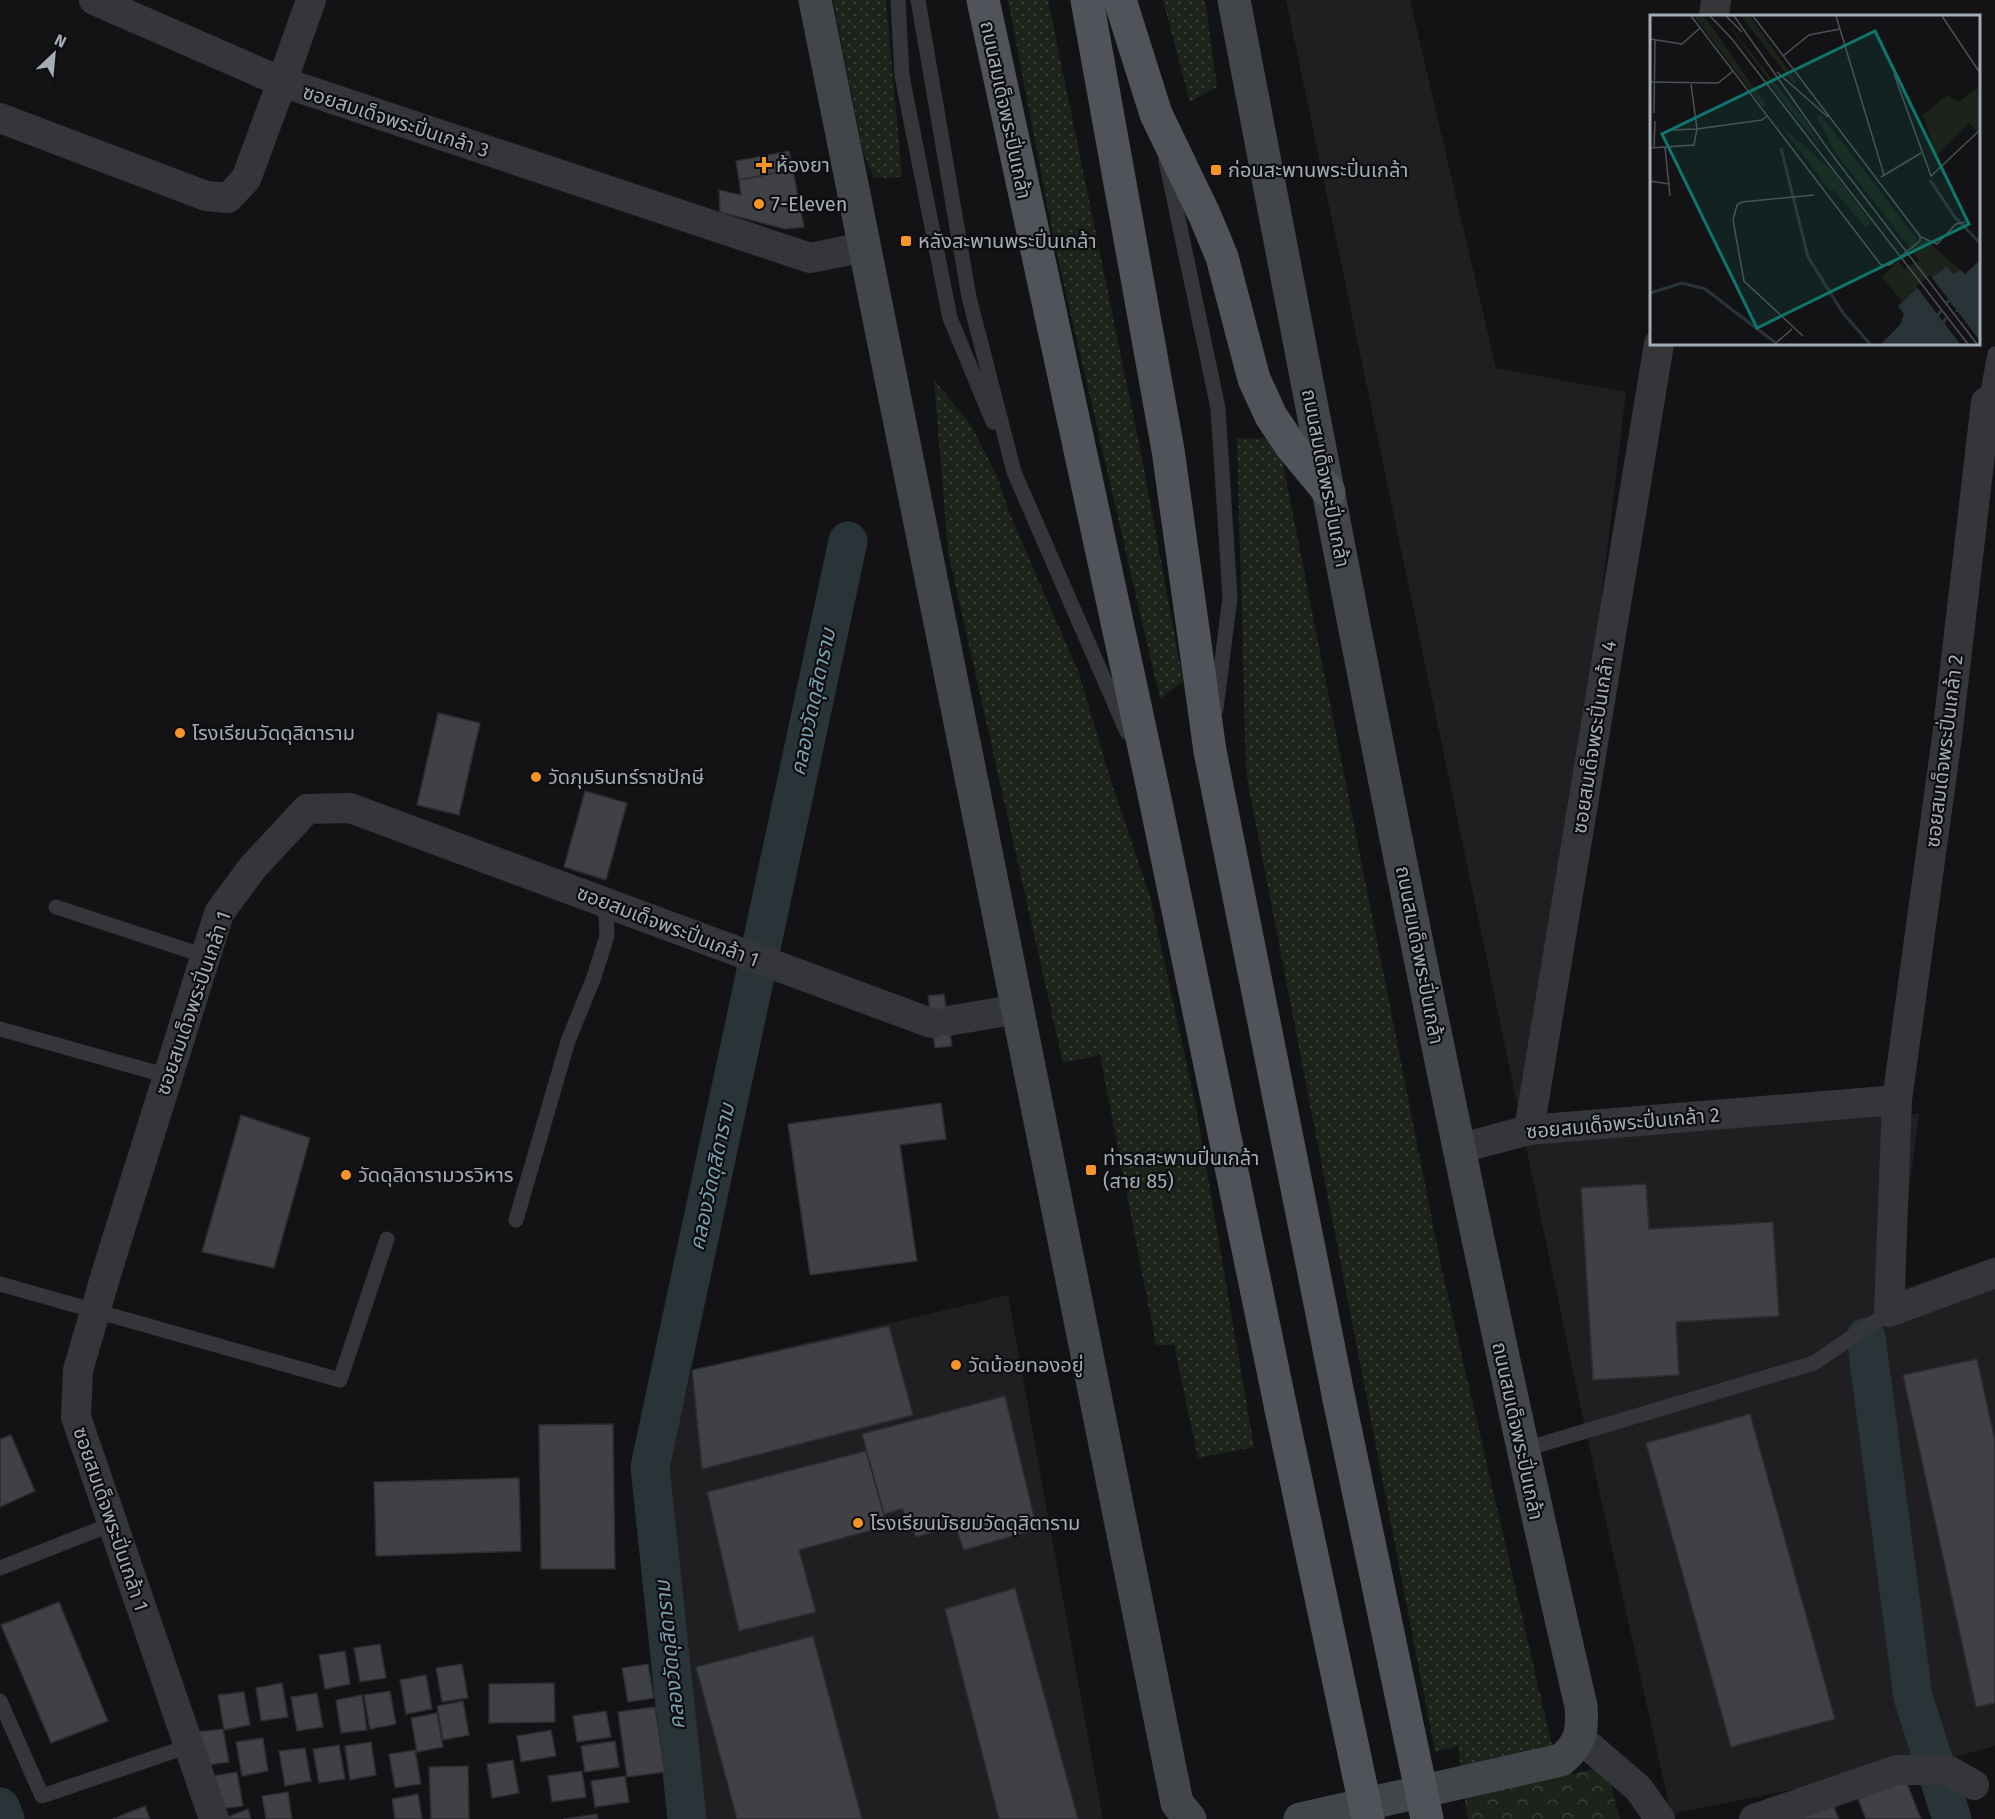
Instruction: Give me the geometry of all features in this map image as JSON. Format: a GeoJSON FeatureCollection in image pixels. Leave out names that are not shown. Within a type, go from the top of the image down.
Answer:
{"type":"FeatureCollection","features":[{"type":"Feature","properties":{"kind":"main road"},"geometry":{"type":"LineString","coordinates":[[815,0],[1179,1811]]}},
{"type":"Feature","properties":{"kind":"main road","name":"ถนนสมเด็จพระปิ่นเกล้า"},"geometry":{"type":"LineString","coordinates":[[983,0],[1153,789],[1368,1819]]}},
{"type":"Feature","properties":{"kind":"main road"},"geometry":{"type":"LineString","coordinates":[[1086,0],[1168,450],[1210,751],[1339,1399],[1427,1819]]}},
{"type":"Feature","properties":{"kind":"main road"},"geometry":{"type":"LineString","coordinates":[[1120,0],[1156,114],[1222,257],[1254,379],[1271,416],[1291,446],[1329,492]]}},
{"type":"Feature","properties":{"kind":"main road","name":"ถนนสมเด็จพระปิ่นเกล้า"},"geometry":{"type":"LineString","coordinates":[[1234,0],[1458,1149],[1522,1450],[1581,1706],[1581,1739]]}},
{"type":"Feature","properties":{"kind":"main road"},"geometry":{"type":"LineString","coordinates":[[1300,1819],[1561,1760],[1581,1739]]}},
{"type":"Feature","properties":{"kind":"street"},"geometry":{"type":"LineString","coordinates":[[94,0],[282,82],[311,0]]}},
{"type":"Feature","properties":{"kind":"street"},"geometry":{"type":"LineString","coordinates":[[1714,15],[1716,0]]}},
{"type":"Feature","properties":{"kind":"street","name":"ซอยสมเด็จพระปิ่นเกล้า 3"},"geometry":{"type":"LineString","coordinates":[[0,118],[206,196],[228,198],[246,180],[282,82],[810,258],[865,247]]}},
{"type":"Feature","properties":{"kind":"street","name":"ซอยสมเด็จพระปิ่นเกล้า 4"},"geometry":{"type":"LineString","coordinates":[[1529,1130],[1659,345]]}},
{"type":"Feature","properties":{"kind":"street","name":"ซอยสมเด็จพระปิ่นเกล้า 2"},"geometry":{"type":"LineString","coordinates":[[1889,1312],[1897,1100],[1947,736],[1986,402]]}},
{"type":"Feature","properties":{"kind":"street","name":"ซอยสมเด็จพระปิ่นเกล้า 1"},"geometry":{"type":"LineString","coordinates":[[214,1819],[76,1417],[78,1370],[219,913],[253,867],[307,809],[350,808],[775,966],[940,1022],[1018,1009]]}},
{"type":"Feature","properties":{"kind":"street","name":"ซอยสมเด็จพระปิ่นเกล้า 2"},"geometry":{"type":"LineString","coordinates":[[1458,1149],[1529,1130],[1897,1100]]}},
{"type":"Feature","properties":{"kind":"street"},"geometry":{"type":"LineString","coordinates":[[1889,1312],[1995,1273]]}},
{"type":"Feature","properties":{"kind":"street"},"geometry":{"type":"LineString","coordinates":[[1581,1739],[1639,1789],[1660,1819]]}},
{"type":"Feature","properties":{"kind":"street"},"geometry":{"type":"LineString","coordinates":[[1754,1819],[1897,1770],[1948,1770],[1974,1785]]}},
{"type":"Feature","properties":{"kind":"lane"},"geometry":{"type":"LineString","coordinates":[[898,0],[902,76],[950,318],[1014,472],[1153,789]]}},
{"type":"Feature","properties":{"kind":"lane"},"geometry":{"type":"LineString","coordinates":[[918,0],[969,297],[1014,472]]}},
{"type":"Feature","properties":{"kind":"lane"},"geometry":{"type":"LineString","coordinates":[[1156,114],[1218,408],[1230,597],[1210,751]]}},
{"type":"Feature","properties":{"kind":"lane"},"geometry":{"type":"LineString","coordinates":[[1986,402],[1995,354]]}},
{"type":"Feature","properties":{"kind":"lane"},"geometry":{"type":"LineString","coordinates":[[516,1220],[568,1041],[594,977],[607,936],[605,902]]}},
{"type":"Feature","properties":{"kind":"lane"},"geometry":{"type":"LineString","coordinates":[[56,907],[205,957]]}},
{"type":"Feature","properties":{"kind":"lane"},"geometry":{"type":"LineString","coordinates":[[0,1029],[168,1076]]}},
{"type":"Feature","properties":{"kind":"lane"},"geometry":{"type":"LineString","coordinates":[[0,1284],[340,1380],[387,1239]]}},
{"type":"Feature","properties":{"kind":"lane"},"geometry":{"type":"LineString","coordinates":[[1522,1450],[1814,1363],[1889,1312]]}},
{"type":"Feature","properties":{"kind":"lane"},"geometry":{"type":"LineString","coordinates":[[0,1568],[112,1524]]}},
{"type":"Feature","properties":{"kind":"lane"},"geometry":{"type":"LineString","coordinates":[[0,1701],[42,1796],[189,1746]]}},
{"type":"Feature","properties":{"kind":"shaded area"},"geometry":{"type":"Polygon","coordinates":[[[1286,0],[1410,0],[1496,368],[1626,392],[1540,1113],[1919,1114],[1905,1222],[1906,1288],[1995,1257],[1995,1746],[1951,1758],[1671,1814],[1582,1414],[1286,0]]]}},
{"type":"Feature","properties":{"kind":"shaded area","name":"โรงเรียนมัธยมวัดดุสิตาราม"},"geometry":{"type":"Polygon","coordinates":[[[1008,1295],[1103,1819],[703,1819],[663,1484],[692,1370],[1008,1295]]]}},
{"type":"Feature","properties":{"kind":"green space"},"geometry":{"type":"Polygon","coordinates":[[[833,0],[886,0],[902,177],[874,178],[863,151],[833,0]]]}},
{"type":"Feature","properties":{"kind":"green space"},"geometry":{"type":"Polygon","coordinates":[[[1008,0],[1048,0],[1143,463],[1183,681],[1160,699],[1055,246],[1008,0]]]}},
{"type":"Feature","properties":{"kind":"green space"},"geometry":{"type":"Polygon","coordinates":[[[1163,0],[1205,0],[1217,87],[1190,102],[1163,0]]]}},
{"type":"Feature","properties":{"kind":"green space"},"geometry":{"type":"Polygon","coordinates":[[[934,380],[971,425],[997,476],[1010,515],[1079,673],[1113,788],[1150,896],[1196,1107],[1254,1447],[1198,1458],[1174,1345],[1156,1345],[1100,1055],[1063,1063],[948,552],[934,380]]]}},
{"type":"Feature","properties":{"kind":"green space"},"geometry":{"type":"Polygon","coordinates":[[[1237,438],[1278,439],[1442,1270],[1559,1776],[1464,1795],[1458,1746],[1435,1752],[1246,773],[1237,438]]]}},
{"type":"Feature","properties":{"kind":"green space"},"geometry":{"type":"Polygon","coordinates":[[[1606,1767],[1620,1819],[1468,1819],[1464,1795],[1606,1767]]]}},
{"type":"Feature","properties":{"kind":"building","name":"ห้องยา"},"geometry":{"type":"Polygon","coordinates":[[[789,151],[793,170],[739,180],[736,161],[789,151]]]}},
{"type":"Feature","properties":{"kind":"building","name":"7-Eleven"},"geometry":{"type":"Polygon","coordinates":[[[793,170],[804,227],[785,229],[720,212],[719,190],[741,195],[739,180],[793,170]]]}},
{"type":"Feature","properties":{"kind":"building"},"geometry":{"type":"Polygon","coordinates":[[[438,713],[480,723],[459,815],[417,805],[438,713]]]}},
{"type":"Feature","properties":{"kind":"building"},"geometry":{"type":"Polygon","coordinates":[[[585,791],[627,803],[606,880],[564,867],[585,791]]]}},
{"type":"Feature","properties":{"kind":"building"},"geometry":{"type":"Polygon","coordinates":[[[944,994],[952,1046],[935,1048],[928,996],[944,994]]]}},
{"type":"Feature","properties":{"kind":"building"},"geometry":{"type":"Polygon","coordinates":[[[941,1103],[946,1139],[900,1145],[917,1261],[810,1275],[788,1124],[941,1103]]]}},
{"type":"Feature","properties":{"kind":"building"},"geometry":{"type":"Polygon","coordinates":[[[241,1115],[310,1138],[274,1268],[202,1252],[241,1115]]]}},
{"type":"Feature","properties":{"kind":"building"},"geometry":{"type":"Polygon","coordinates":[[[1646,1184],[1649,1229],[1773,1222],[1779,1316],[1676,1322],[1679,1375],[1593,1380],[1581,1188],[1646,1184]]]}},
{"type":"Feature","properties":{"kind":"building"},"geometry":{"type":"Polygon","coordinates":[[[889,1326],[913,1415],[702,1469],[692,1370],[889,1326]]]}},
{"type":"Feature","properties":{"kind":"building"},"geometry":{"type":"Polygon","coordinates":[[[1977,1359],[1995,1441],[1995,1703],[1976,1707],[1903,1375],[1977,1359]]]}},
{"type":"Feature","properties":{"kind":"building"},"geometry":{"type":"Polygon","coordinates":[[[1005,1396],[1037,1529],[964,1550],[955,1526],[916,1537],[902,1509],[884,1514],[862,1434],[1005,1396]]]}},
{"type":"Feature","properties":{"kind":"building"},"geometry":{"type":"Polygon","coordinates":[[[1750,1414],[1835,1719],[1731,1747],[1646,1443],[1750,1414]]]}},
{"type":"Feature","properties":{"kind":"building"},"geometry":{"type":"Polygon","coordinates":[[[613,1424],[615,1569],[541,1569],[539,1425],[613,1424]]]}},
{"type":"Feature","properties":{"kind":"building"},"geometry":{"type":"Polygon","coordinates":[[[11,1435],[35,1491],[0,1507],[0,1439],[11,1435]]]}},
{"type":"Feature","properties":{"kind":"building"},"geometry":{"type":"Polygon","coordinates":[[[866,1451],[887,1526],[799,1550],[816,1612],[739,1631],[707,1492],[866,1451]]]}},
{"type":"Feature","properties":{"kind":"building"},"geometry":{"type":"Polygon","coordinates":[[[519,1478],[521,1551],[376,1556],[374,1482],[519,1478]]]}},
{"type":"Feature","properties":{"kind":"building"},"geometry":{"type":"Polygon","coordinates":[[[1015,1588],[1078,1819],[999,1819],[945,1609],[1015,1588]]]}},
{"type":"Feature","properties":{"kind":"building"},"geometry":{"type":"Polygon","coordinates":[[[59,1602],[108,1721],[51,1743],[1,1625],[59,1602]]]}},
{"type":"Feature","properties":{"kind":"building"},"geometry":{"type":"Polygon","coordinates":[[[813,1636],[862,1819],[737,1819],[696,1667],[813,1636]]]}},
{"type":"Feature","properties":{"kind":"building"},"geometry":{"type":"Polygon","coordinates":[[[380,1644],[386,1678],[360,1682],[354,1648],[380,1644]]]}},
{"type":"Feature","properties":{"kind":"building"},"geometry":{"type":"Polygon","coordinates":[[[345,1651],[350,1684],[325,1689],[319,1655],[345,1651]]]}},
{"type":"Feature","properties":{"kind":"building"},"geometry":{"type":"Polygon","coordinates":[[[462,1664],[468,1698],[442,1702],[436,1668],[462,1664]]]}},
{"type":"Feature","properties":{"kind":"building"},"geometry":{"type":"Polygon","coordinates":[[[648,1664],[654,1698],[628,1702],[622,1668],[648,1664]]]}},
{"type":"Feature","properties":{"kind":"building"},"geometry":{"type":"Polygon","coordinates":[[[426,1675],[432,1709],[406,1714],[400,1680],[426,1675]]]}},
{"type":"Feature","properties":{"kind":"building"},"geometry":{"type":"Polygon","coordinates":[[[282,1683],[288,1717],[261,1721],[256,1688],[282,1683]]]}},
{"type":"Feature","properties":{"kind":"building"},"geometry":{"type":"Polygon","coordinates":[[[554,1683],[555,1722],[489,1723],[489,1684],[554,1683]]]}},
{"type":"Feature","properties":{"kind":"building"},"geometry":{"type":"Polygon","coordinates":[[[390,1691],[396,1724],[370,1729],[364,1695],[390,1691]]]}},
{"type":"Feature","properties":{"kind":"building"},"geometry":{"type":"Polygon","coordinates":[[[244,1692],[250,1725],[224,1730],[218,1695],[244,1692]]]}},
{"type":"Feature","properties":{"kind":"building"},"geometry":{"type":"Polygon","coordinates":[[[317,1693],[323,1727],[297,1731],[291,1697],[317,1693]]]}},
{"type":"Feature","properties":{"kind":"building"},"geometry":{"type":"Polygon","coordinates":[[[362,1695],[367,1730],[341,1733],[336,1700],[362,1695]]]}},
{"type":"Feature","properties":{"kind":"building"},"geometry":{"type":"Polygon","coordinates":[[[463,1701],[469,1735],[443,1740],[437,1706],[463,1701]]]}},
{"type":"Feature","properties":{"kind":"building"},"geometry":{"type":"Polygon","coordinates":[[[655,1707],[665,1772],[627,1777],[618,1712],[655,1707]]]}},
{"type":"Feature","properties":{"kind":"building"},"geometry":{"type":"Polygon","coordinates":[[[606,1711],[611,1737],[577,1742],[573,1716],[606,1711]]]}},
{"type":"Feature","properties":{"kind":"building"},"geometry":{"type":"Polygon","coordinates":[[[437,1713],[443,1747],[417,1752],[411,1718],[437,1713]]]}},
{"type":"Feature","properties":{"kind":"building"},"geometry":{"type":"Polygon","coordinates":[[[223,1729],[229,1762],[203,1766],[197,1732],[223,1729]]]}},
{"type":"Feature","properties":{"kind":"building"},"geometry":{"type":"Polygon","coordinates":[[[551,1730],[556,1756],[521,1762],[517,1736],[551,1730]]]}},
{"type":"Feature","properties":{"kind":"building"},"geometry":{"type":"Polygon","coordinates":[[[263,1738],[268,1771],[242,1776],[236,1742],[263,1738]]]}},
{"type":"Feature","properties":{"kind":"building"},"geometry":{"type":"Polygon","coordinates":[[[615,1741],[619,1767],[585,1772],[581,1746],[615,1741]]]}},
{"type":"Feature","properties":{"kind":"building"},"geometry":{"type":"Polygon","coordinates":[[[371,1742],[376,1775],[350,1780],[345,1746],[371,1742]]]}},
{"type":"Feature","properties":{"kind":"building"},"geometry":{"type":"Polygon","coordinates":[[[339,1745],[345,1779],[319,1783],[313,1749],[339,1745]]]}},
{"type":"Feature","properties":{"kind":"building"},"geometry":{"type":"Polygon","coordinates":[[[305,1748],[311,1781],[285,1786],[279,1751],[305,1748]]]}},
{"type":"Feature","properties":{"kind":"building"},"geometry":{"type":"Polygon","coordinates":[[[415,1750],[421,1784],[395,1788],[389,1754],[415,1750]]]}},
{"type":"Feature","properties":{"kind":"building"},"geometry":{"type":"Polygon","coordinates":[[[513,1760],[519,1793],[492,1798],[487,1764],[513,1760]]]}},
{"type":"Feature","properties":{"kind":"building"},"geometry":{"type":"Polygon","coordinates":[[[468,1766],[469,1819],[431,1819],[429,1767],[468,1766]]]}},
{"type":"Feature","properties":{"kind":"building"},"geometry":{"type":"Polygon","coordinates":[[[582,1771],[586,1797],[552,1802],[548,1776],[582,1771]]]}},
{"type":"Feature","properties":{"kind":"building"},"geometry":{"type":"Polygon","coordinates":[[[237,1772],[243,1806],[217,1809],[211,1776],[237,1772]]]}},
{"type":"Feature","properties":{"kind":"building"},"geometry":{"type":"Polygon","coordinates":[[[625,1776],[629,1802],[595,1807],[591,1781],[625,1776]]]}},
{"type":"Feature","properties":{"kind":"building"},"geometry":{"type":"Polygon","coordinates":[[[1906,1781],[1921,1819],[1866,1819],[1858,1799],[1906,1781]]]}},
{"type":"Feature","properties":{"kind":"building"},"geometry":{"type":"Polygon","coordinates":[[[288,1792],[292,1819],[266,1819],[262,1796],[288,1792]]]}},
{"type":"Feature","properties":{"kind":"building"},"geometry":{"type":"Polygon","coordinates":[[[418,1794],[422,1819],[395,1819],[392,1799],[418,1794]]]}},
{"type":"Feature","properties":{"kind":"building"},"geometry":{"type":"Polygon","coordinates":[[[1831,1800],[1839,1819],[1783,1819],[1831,1800]]]}},
{"type":"Feature","properties":{"kind":"building"},"geometry":{"type":"Polygon","coordinates":[[[145,1806],[150,1819],[113,1819],[145,1806]]]}},
{"type":"Feature","properties":{"kind":"building"},"geometry":{"type":"Polygon","coordinates":[[[248,1809],[251,1819],[223,1819],[248,1809]]]}},
{"type":"Feature","properties":{"kind":"building"},"geometry":{"type":"Polygon","coordinates":[[[597,1814],[598,1819],[563,1819],[597,1814]]]}},
{"type":"Feature","properties":{"kind":"waterway","name":"คลองวัดดุสิดาราม"},"geometry":{"type":"LineString","coordinates":[[687,1819],[650,1467],[848,541]]}},
{"type":"Feature","properties":{"kind":"waterway"},"geometry":{"type":"LineString","coordinates":[[1866,1337],[1913,1697],[1952,1819]]}},
{"type":"Feature","properties":{"kind":"waterway"},"geometry":{"type":"LineString","coordinates":[[0,1807],[5,1819]]}},
{"type":"Feature","properties":{"kind":"place","name":"ห้องยา"},"geometry":{"type":"Point","coordinates":[764,165]}},
{"type":"Feature","properties":{"kind":"place","name":"ก่อนสะพานพระปิ่นเกล้า"},"geometry":{"type":"Point","coordinates":[1216,170]}},
{"type":"Feature","properties":{"kind":"place","name":"7-Eleven"},"geometry":{"type":"Point","coordinates":[759,204]}},
{"type":"Feature","properties":{"kind":"place","name":"หลังสะพานพระปิ่นเกล้า"},"geometry":{"type":"Point","coordinates":[906,241]}},
{"type":"Feature","properties":{"kind":"place","name":"โรงเรียนวัดดุสิตาราม"},"geometry":{"type":"Point","coordinates":[180,733]}},
{"type":"Feature","properties":{"kind":"place","name":"วัดภุมรินทร์ราชปักษี"},"geometry":{"type":"Point","coordinates":[536,777]}},
{"type":"Feature","properties":{"kind":"place","name":"ท่ารถสะพานปิ่นเกล้า (สาย 85)"},"geometry":{"type":"Point","coordinates":[1091,1170]}},
{"type":"Feature","properties":{"kind":"place","name":"วัดดุสิดารามวรวิหาร"},"geometry":{"type":"Point","coordinates":[346,1175]}},
{"type":"Feature","properties":{"kind":"place","name":"วัดน้อยทองอยู่"},"geometry":{"type":"Point","coordinates":[956,1365]}},
{"type":"Feature","properties":{"kind":"place","name":"โรงเรียนมัธยมวัดดุสิตาราม"},"geometry":{"type":"Point","coordinates":[858,1523]}}]}
